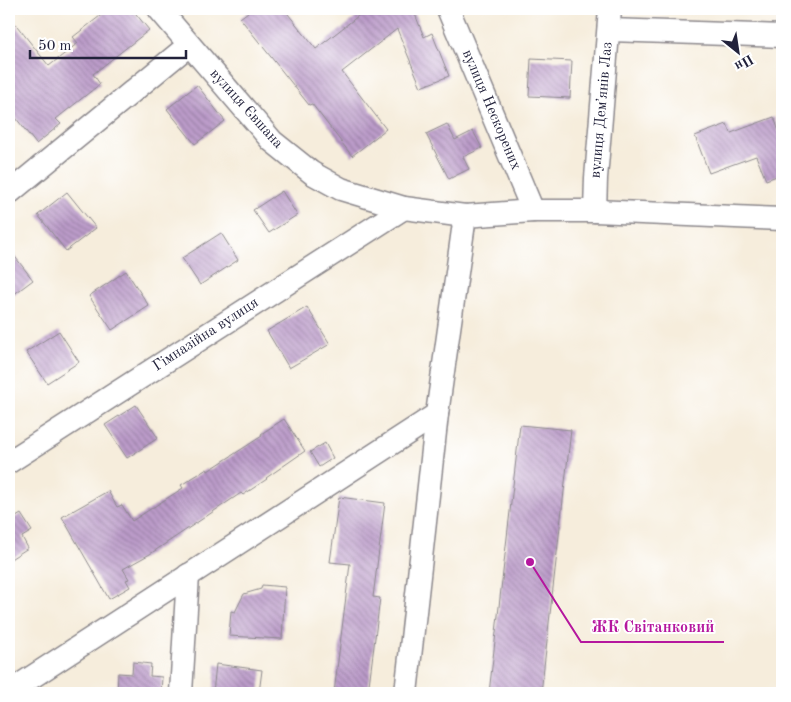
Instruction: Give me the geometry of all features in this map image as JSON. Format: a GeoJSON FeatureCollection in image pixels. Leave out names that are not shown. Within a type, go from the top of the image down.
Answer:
{"type":"FeatureCollection","features":[{"type":"Feature","properties":{"kind":"street","name":"вулиця Євшана"},"geometry":{"type":"LineString","coordinates":[[159,9],[272,141],[312,173],[341,189],[404,208],[465,216],[534,211],[595,211],[782,219]]}},
{"type":"Feature","properties":{"kind":"street","name":"вулиця Нескорених"},"geometry":{"type":"LineString","coordinates":[[448,9],[534,211]]}},
{"type":"Feature","properties":{"kind":"street"},"geometry":{"type":"LineString","coordinates":[[610,19],[782,36]]}},
{"type":"Feature","properties":{"kind":"street","name":"вулиця Демʼянів Лаз"},"geometry":{"type":"LineString","coordinates":[[595,211],[596,178],[610,19]]}},
{"type":"Feature","properties":{"kind":"street"},"geometry":{"type":"LineString","coordinates":[[9,193],[189,45]]}},
{"type":"Feature","properties":{"kind":"street","name":"Гімназійна вулиця"},"geometry":{"type":"LineString","coordinates":[[9,462],[404,208]]}},
{"type":"Feature","properties":{"kind":"street"},"geometry":{"type":"LineString","coordinates":[[406,693],[437,414],[465,216]]}},
{"type":"Feature","properties":{"kind":"street"},"geometry":{"type":"LineString","coordinates":[[9,692],[437,414]]}},
{"type":"Feature","properties":{"kind":"street"},"geometry":{"type":"LineString","coordinates":[[181,693],[188,575]]}},
{"type":"Feature","properties":{"kind":"building"},"geometry":{"type":"Polygon","coordinates":[[[109,9],[132,9],[149,30],[93,74],[100,84],[56,119],[61,124],[36,144],[9,109],[9,16],[49,66],[78,43],[73,37],[109,9]]]}},
{"type":"Feature","properties":{"kind":"building"},"geometry":{"type":"Polygon","coordinates":[[[252,9],[284,9],[316,49],[367,9],[413,9],[424,37],[432,33],[449,76],[421,87],[397,29],[342,72],[386,129],[352,156],[312,104],[309,105],[240,18],[252,9]]]}},
{"type":"Feature","properties":{"kind":"building"},"geometry":{"type":"Polygon","coordinates":[[[531,59],[572,61],[570,98],[529,96],[531,59]]]}},
{"type":"Feature","properties":{"kind":"building"},"geometry":{"type":"Polygon","coordinates":[[[197,85],[225,121],[195,144],[167,109],[197,85]]]}},
{"type":"Feature","properties":{"kind":"building"},"geometry":{"type":"Polygon","coordinates":[[[774,117],[782,140],[782,174],[766,180],[756,156],[709,173],[695,136],[727,124],[731,133],[774,117]]]}},
{"type":"Feature","properties":{"kind":"building"},"geometry":{"type":"Polygon","coordinates":[[[447,124],[455,140],[473,131],[482,148],[463,157],[469,169],[449,179],[426,134],[447,124]]]}},
{"type":"Feature","properties":{"kind":"building"},"geometry":{"type":"Polygon","coordinates":[[[282,191],[297,215],[269,233],[253,210],[282,191]]]}},
{"type":"Feature","properties":{"kind":"building"},"geometry":{"type":"Polygon","coordinates":[[[67,192],[96,228],[66,251],[38,215],[67,192]]]}},
{"type":"Feature","properties":{"kind":"building"},"geometry":{"type":"Polygon","coordinates":[[[221,233],[238,260],[200,285],[182,258],[221,233]]]}},
{"type":"Feature","properties":{"kind":"building"},"geometry":{"type":"Polygon","coordinates":[[[9,249],[33,280],[9,298],[9,249]]]}},
{"type":"Feature","properties":{"kind":"building"},"geometry":{"type":"Polygon","coordinates":[[[126,271],[149,306],[112,330],[89,296],[126,271]]]}},
{"type":"Feature","properties":{"kind":"building"},"geometry":{"type":"Polygon","coordinates":[[[307,307],[330,344],[289,368],[267,331],[307,307]]]}},
{"type":"Feature","properties":{"kind":"building"},"geometry":{"type":"Polygon","coordinates":[[[59,331],[79,362],[47,383],[26,352],[59,331]]]}},
{"type":"Feature","properties":{"kind":"building"},"geometry":{"type":"Polygon","coordinates":[[[136,405],[158,438],[127,458],[105,425],[136,405]]]}},
{"type":"Feature","properties":{"kind":"building"},"geometry":{"type":"Polygon","coordinates":[[[284,419],[305,451],[243,495],[241,493],[150,554],[123,569],[129,579],[126,580],[130,587],[109,599],[62,517],[108,491],[117,507],[122,505],[132,521],[183,488],[181,485],[207,469],[208,471],[262,436],[261,434],[284,419]]]}},
{"type":"Feature","properties":{"kind":"building"},"geometry":{"type":"Polygon","coordinates":[[[520,425],[571,430],[541,693],[489,693],[520,425]]]}},
{"type":"Feature","properties":{"kind":"building"},"geometry":{"type":"Polygon","coordinates":[[[325,443],[333,458],[319,467],[310,452],[325,443]]]}},
{"type":"Feature","properties":{"kind":"building"},"geometry":{"type":"Polygon","coordinates":[[[339,497],[385,503],[373,597],[380,598],[368,693],[334,693],[350,564],[330,562],[339,497]]]}},
{"type":"Feature","properties":{"kind":"building"},"geometry":{"type":"Polygon","coordinates":[[[21,514],[32,531],[22,537],[28,548],[9,560],[9,517],[11,520],[21,514]]]}},
{"type":"Feature","properties":{"kind":"building"},"geometry":{"type":"Polygon","coordinates":[[[262,585],[285,587],[282,639],[229,636],[231,611],[235,612],[244,594],[261,589],[262,585]]]}},
{"type":"Feature","properties":{"kind":"building"},"geometry":{"type":"Polygon","coordinates":[[[133,662],[151,664],[150,676],[162,677],[161,693],[117,693],[118,673],[132,674],[133,662]]]}},
{"type":"Feature","properties":{"kind":"building"},"geometry":{"type":"Polygon","coordinates":[[[216,664],[262,670],[259,693],[213,693],[216,664]]]}},
{"type":"Feature","properties":{"kind":"place","name":"ЖК Світанковий"},"geometry":{"type":"Point","coordinates":[530,562]}}]}
